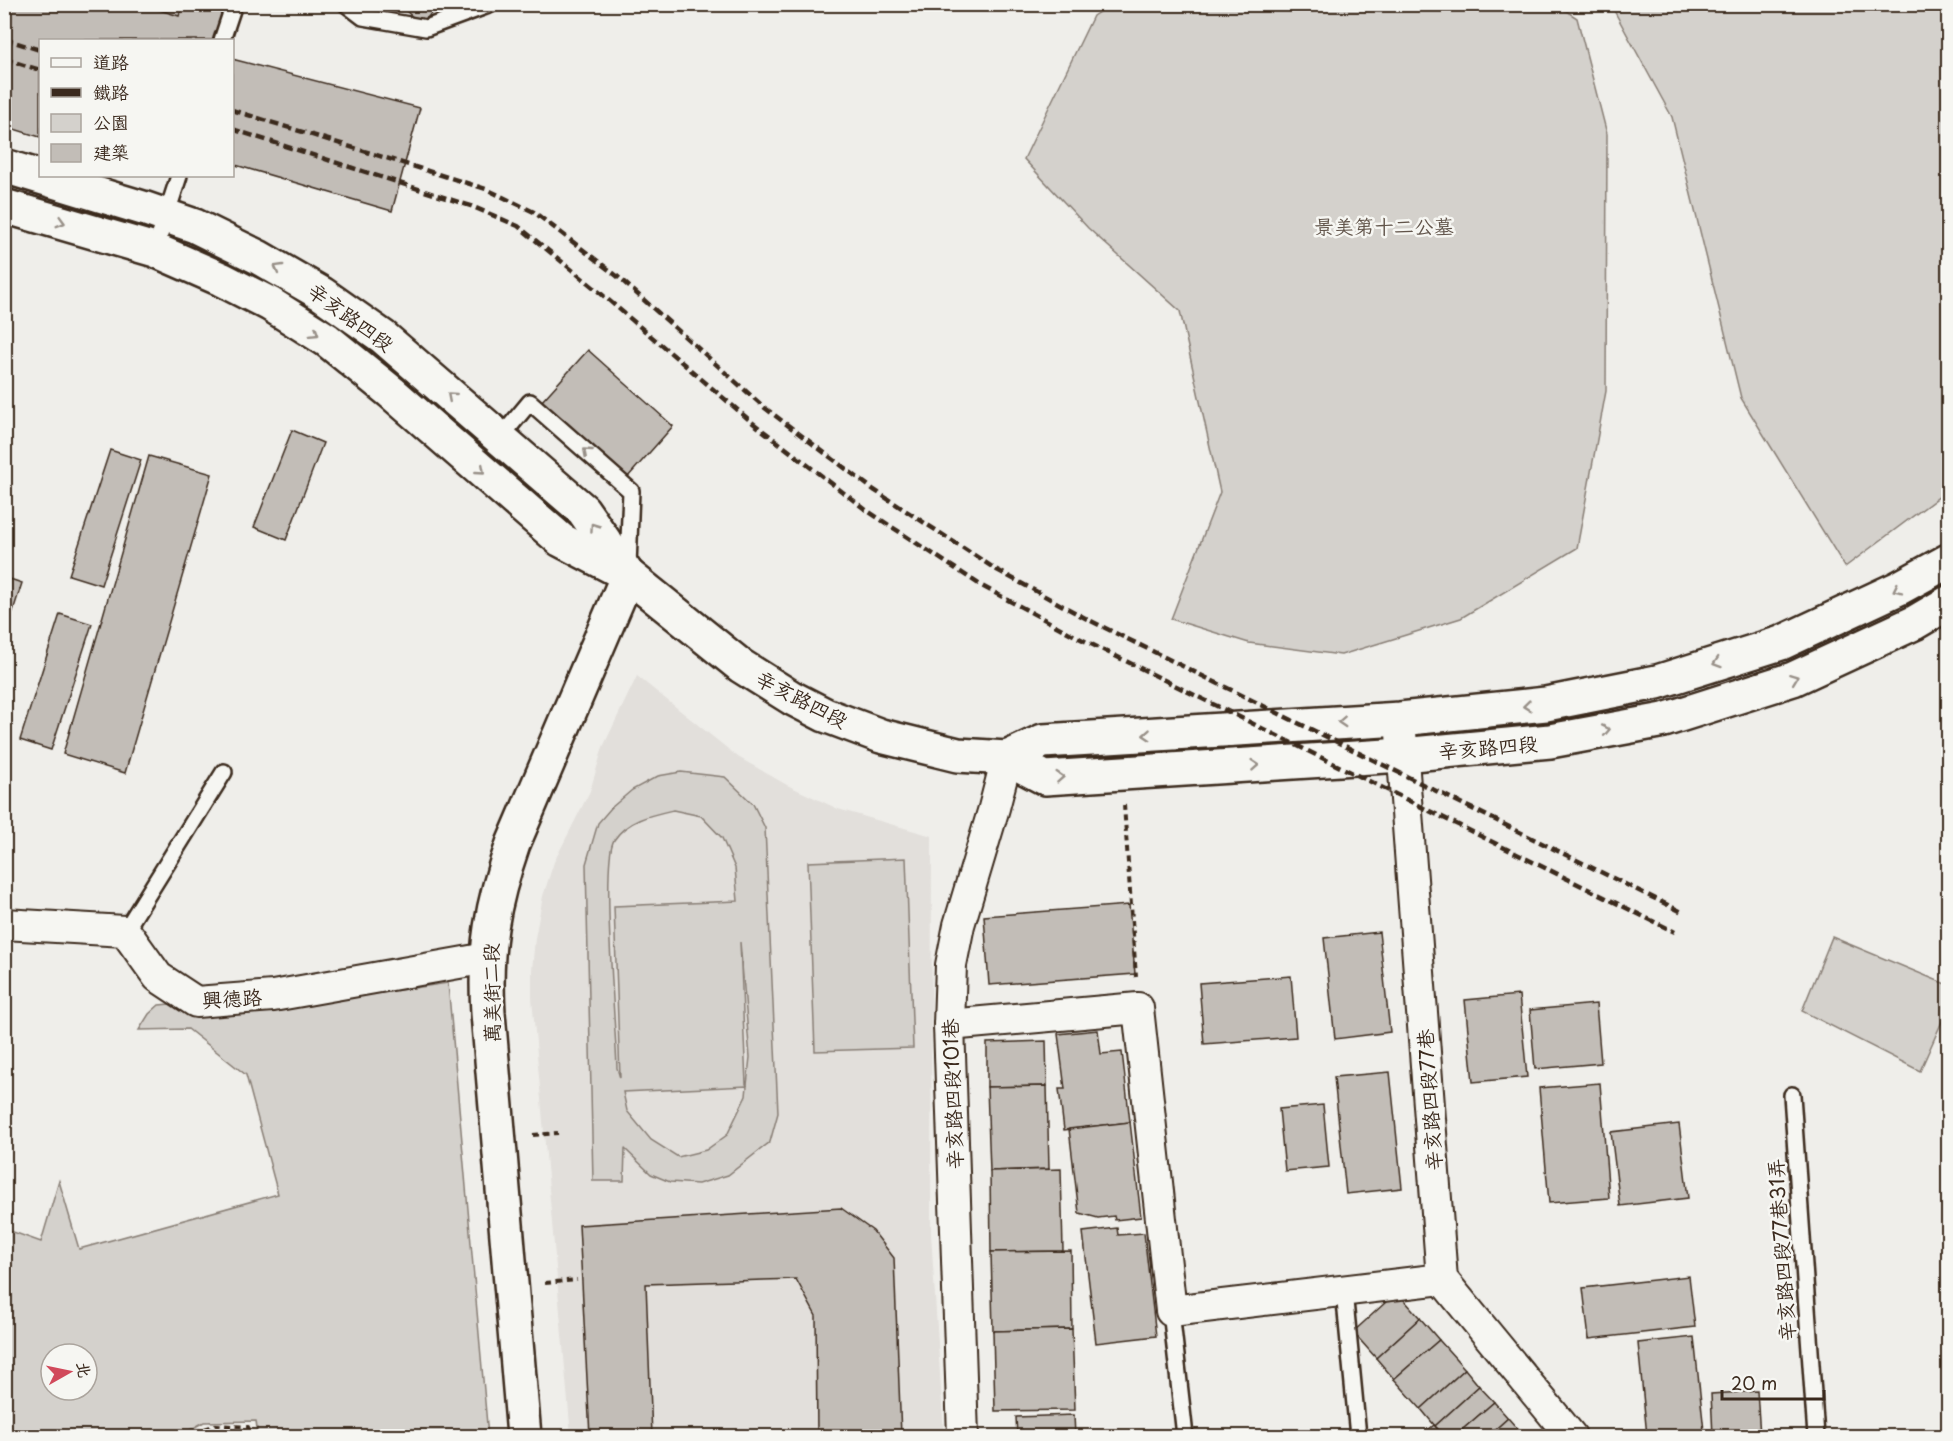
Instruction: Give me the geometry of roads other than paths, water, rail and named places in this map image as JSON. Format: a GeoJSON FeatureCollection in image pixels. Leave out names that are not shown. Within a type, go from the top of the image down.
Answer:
{"type":"FeatureCollection","features":[{"type":"Feature","properties":{"kind":"main road","name":"辛亥路四段"},"geometry":{"type":"LineString","coordinates":[[4,166],[39,177]]}},
{"type":"Feature","properties":{"kind":"main road","name":"辛亥路四段"},"geometry":{"type":"LineString","coordinates":[[40,177],[195,226],[258,256],[322,294],[382,337],[583,510],[628,575]]}},
{"type":"Feature","properties":{"kind":"main road","name":"辛亥路四段"},"geometry":{"type":"LineString","coordinates":[[4,206],[155,250],[221,279],[270,304],[327,340],[391,392],[561,540],[628,575],[741,666],[825,715],[881,736],[935,750],[958,755],[1006,758],[1045,778],[1402,755],[1550,741],[1664,720],[1793,679],[1914,623],[1948,603]]}},
{"type":"Feature","properties":{"kind":"main road","name":"辛亥路四段"},"geometry":{"type":"LineString","coordinates":[[1006,758],[1043,741],[1400,719],[1545,704],[1657,682],[1781,643],[1899,588],[1948,561]]}},
{"type":"Feature","properties":{"kind":"main road","name":"萬美街二段"},"geometry":{"type":"LineString","coordinates":[[524,1437],[488,1012],[487,958],[492,917],[500,880],[513,844],[628,575]]}},
{"type":"Feature","properties":{"kind":"street","name":"辛亥路四段77巷"},"geometry":{"type":"LineString","coordinates":[[1400,719],[1442,1279]]}},
{"type":"Feature","properties":{"kind":"street","name":"辛亥路四段101巷"},"geometry":{"type":"LineString","coordinates":[[963,1437],[949,1025],[951,965],[959,925],[994,808],[1006,758]]}},
{"type":"Feature","properties":{"kind":"street"},"geometry":{"type":"LineString","coordinates":[[4,924],[125,931]]}},
{"type":"Feature","properties":{"kind":"street","name":"興德路"},"geometry":{"type":"LineString","coordinates":[[125,931],[158,977],[196,1002],[273,996],[487,958]]}},
{"type":"Feature","properties":{"kind":"street"},"geometry":{"type":"LineString","coordinates":[[949,1025],[1138,1008],[1171,1311],[1442,1279],[1571,1437]]}},
{"type":"Feature","properties":{"kind":"lane"},"geometry":{"type":"LineString","coordinates":[[222,39],[234,4]]}},
{"type":"Feature","properties":{"kind":"lane"},"geometry":{"type":"LineString","coordinates":[[346,4],[363,17],[426,28],[491,4]]}},
{"type":"Feature","properties":{"kind":"lane"},"geometry":{"type":"LineString","coordinates":[[155,250],[179,177]]}},
{"type":"Feature","properties":{"kind":"lane"},"geometry":{"type":"LineString","coordinates":[[500,438],[530,402],[631,491],[628,575]]}},
{"type":"Feature","properties":{"kind":"lane"},"geometry":{"type":"LineString","coordinates":[[125,931],[224,772]]}},
{"type":"Feature","properties":{"kind":"lane","name":"辛亥路四段77巷31弄"},"geometry":{"type":"LineString","coordinates":[[1792,1095],[1816,1437]]}},
{"type":"Feature","properties":{"kind":"lane"},"geometry":{"type":"LineString","coordinates":[[1344,1291],[1358,1437]]}},
{"type":"Feature","properties":{"kind":"lane"},"geometry":{"type":"LineString","coordinates":[[1171,1311],[1185,1437]]}},
{"type":"Feature","properties":{"kind":"railway"},"geometry":{"type":"LineString","coordinates":[[4,39],[39,50]]}},
{"type":"Feature","properties":{"kind":"railway"},"geometry":{"type":"LineString","coordinates":[[4,59],[39,70]]}},
{"type":"Feature","properties":{"kind":"railway"},"geometry":{"type":"LineString","coordinates":[[234,111],[486,189],[534,212],[617,276],[765,408],[874,490],[997,570],[1087,619],[1684,913]]}},
{"type":"Feature","properties":{"kind":"railway"},"geometry":{"type":"LineString","coordinates":[[234,130],[471,206],[518,226],[753,423],[866,510],[982,586],[1077,637],[1675,932]]}},
{"type":"Feature","properties":{"kind":"park label","name":"景美第十二公墓"},"geometry":{"type":"Point","coordinates":[1384,226]}}]}
